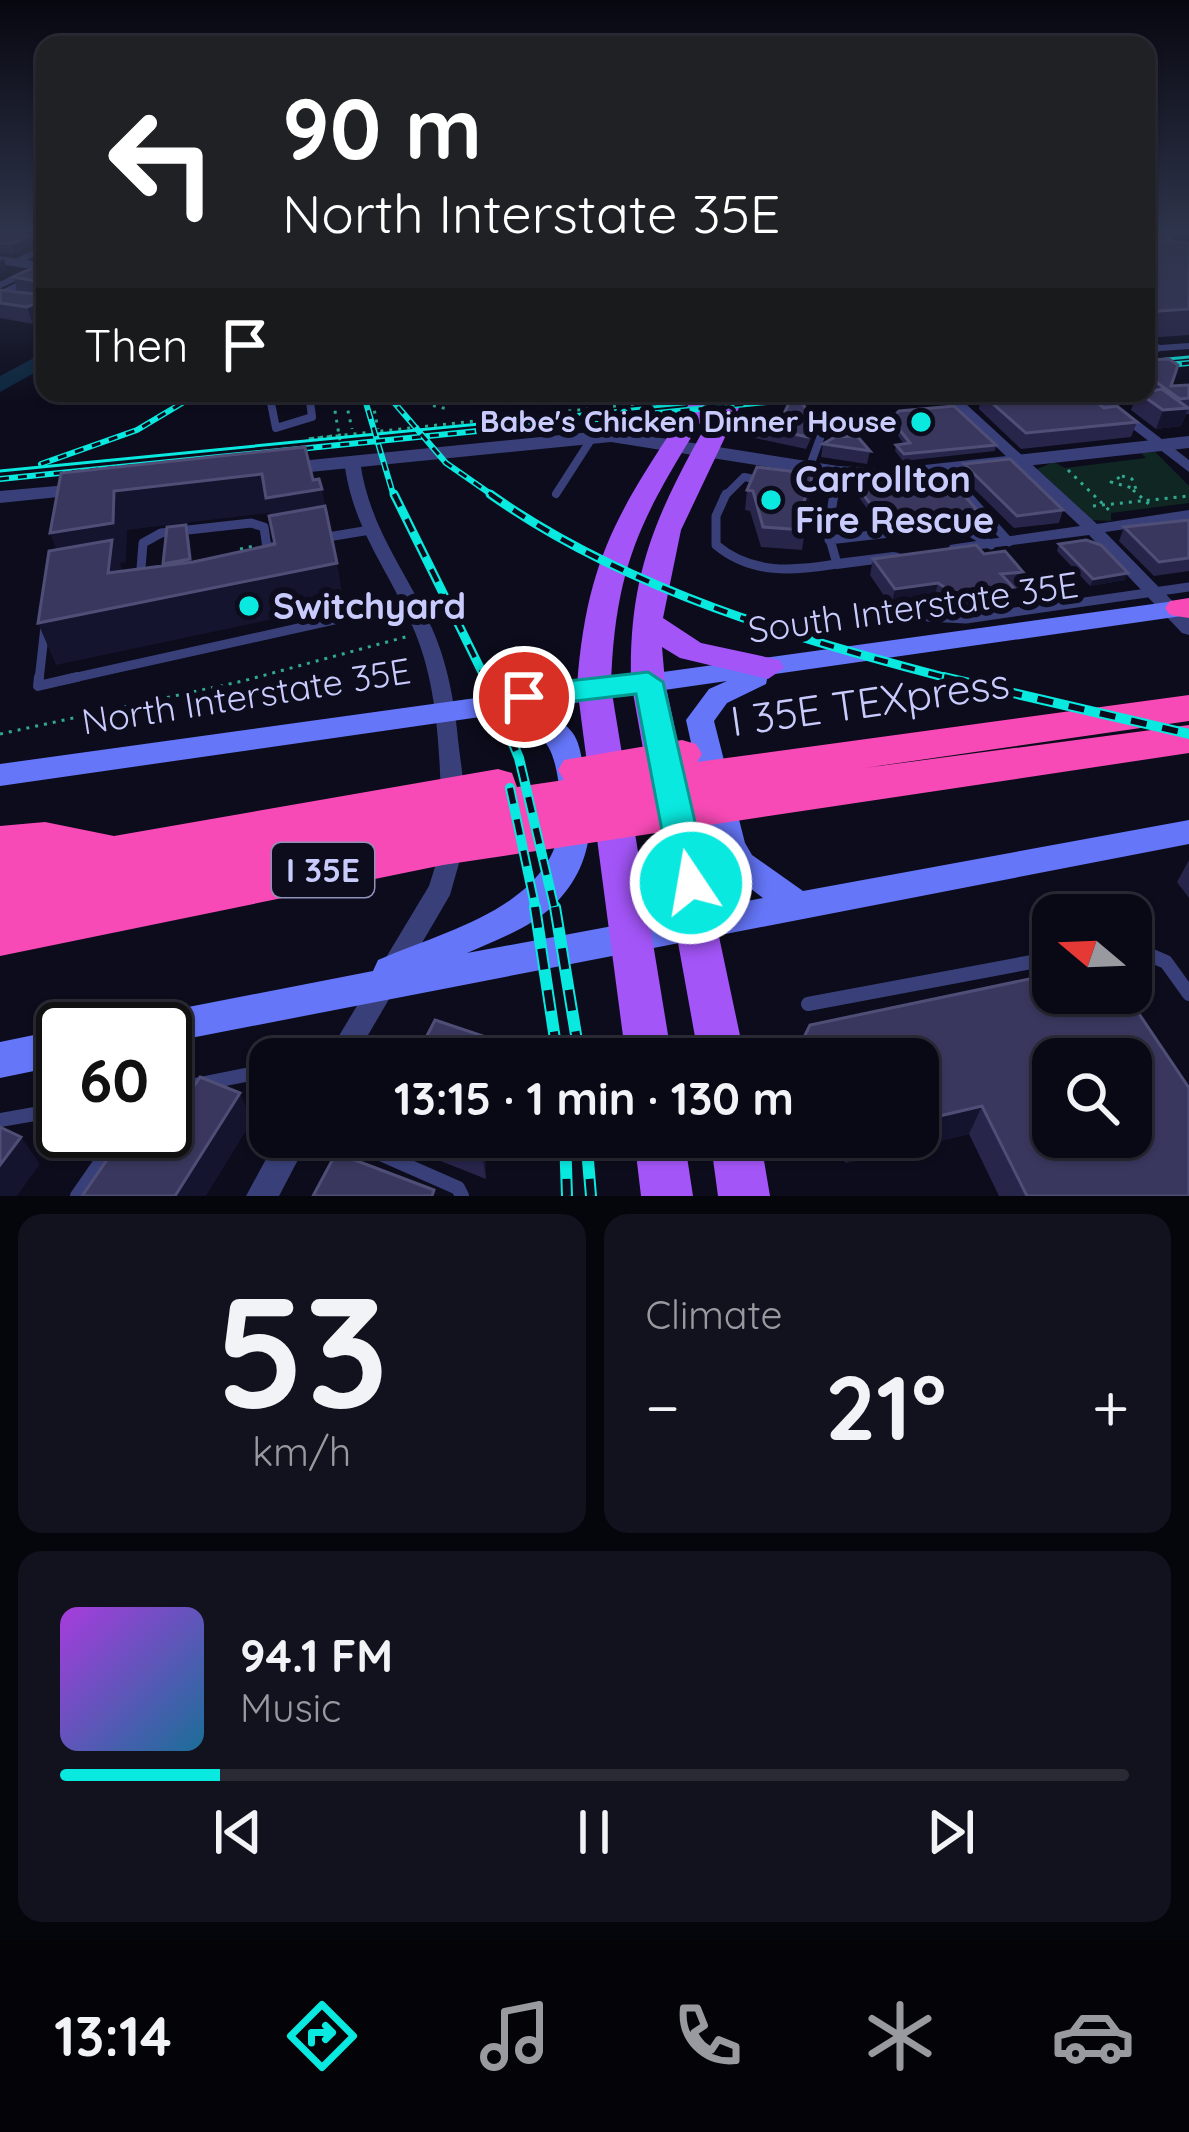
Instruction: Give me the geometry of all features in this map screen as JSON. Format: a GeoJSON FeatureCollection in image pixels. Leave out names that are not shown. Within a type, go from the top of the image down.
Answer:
{"type":"FeatureCollection","features":[{"type":"Feature","properties":{"kind":"highway","name":"I 35E"},"geometry":{"type":"LineString","coordinates":[[0,874],[630,761],[1189,687]]}},
{"type":"Feature","properties":{"kind":"highway","name":"I 35E TEXpress"},"geometry":{"type":"LineString","coordinates":[[0,907],[526,801],[1189,708]]}},
{"type":"Feature","properties":{"kind":"highway","name":"I 35E"},"geometry":{"type":"LineString","coordinates":[[0,936],[133,905],[648,811],[1189,739]]}},
{"type":"Feature","properties":{"kind":"highway"},"geometry":{"type":"LineString","coordinates":[[0,843],[45,838],[123,849]]}},
{"type":"Feature","properties":{"kind":"main road"},"geometry":{"type":"LineString","coordinates":[[646,1038],[593,687],[600,592],[629,512],[701,402]]}},
{"type":"Feature","properties":{"kind":"main road"},"geometry":{"type":"LineString","coordinates":[[718,1038],[648,682],[644,620],[668,518],[730,402]]}},
{"type":"Feature","properties":{"kind":"main road","name":"South Interstate 35E"},"geometry":{"type":"LineString","coordinates":[[648,682],[1188,608]]}},
{"type":"Feature","properties":{"kind":"main road"},"geometry":{"type":"LineString","coordinates":[[644,620],[691,651],[777,667]]}},
{"type":"Feature","properties":{"kind":"main road"},"geometry":{"type":"LineString","coordinates":[[777,667],[718,696],[706,705],[700,720],[730,846],[741,864],[794,903]]}},
{"type":"Feature","properties":{"kind":"main road","name":"North Interstate 35E"},"geometry":{"type":"LineString","coordinates":[[0,775],[648,682]]}},
{"type":"Feature","properties":{"kind":"main road"},"geometry":{"type":"LineString","coordinates":[[355,987],[544,896],[573,861],[578,834],[563,740],[553,728],[489,702]]}},
{"type":"Feature","properties":{"kind":"main road"},"geometry":{"type":"LineString","coordinates":[[192,1020],[634,933],[1189,832]]}},
{"type":"Feature","properties":{"kind":"main road"},"geometry":{"type":"LineString","coordinates":[[0,1060],[36,1053]]}},
{"type":"Feature","properties":{"kind":"main road"},"geometry":{"type":"LineString","coordinates":[[662,1158],[667,1196]]}},
{"type":"Feature","properties":{"kind":"main road"},"geometry":{"type":"LineString","coordinates":[[738,1158],[744,1196]]}},
{"type":"Feature","properties":{"kind":"street"},"geometry":{"type":"LineString","coordinates":[[956,402],[1150,592],[1188,608]]}},
{"type":"Feature","properties":{"kind":"street"},"geometry":{"type":"LineString","coordinates":[[1105,402],[1189,467]]}},
{"type":"Feature","properties":{"kind":"street"},"geometry":{"type":"LineString","coordinates":[[266,470],[347,458],[592,437],[706,449],[805,476],[944,470],[1189,442]]}},
{"type":"Feature","properties":{"kind":"street"},"geometry":{"type":"LineString","coordinates":[[347,458],[370,530],[430,645],[447,730],[453,845],[441,888],[352,1038]]}},
{"type":"Feature","properties":{"kind":"street"},"geometry":{"type":"LineString","coordinates":[[0,497],[65,496],[110,487]]}},
{"type":"Feature","properties":{"kind":"street"},"geometry":{"type":"LineString","coordinates":[[926,553],[1189,515]]}},
{"type":"Feature","properties":{"kind":"street"},"geometry":{"type":"LineString","coordinates":[[837,564],[903,556]]}},
{"type":"Feature","properties":{"kind":"street"},"geometry":{"type":"LineString","coordinates":[[262,1196],[283,1158]]}},
{"type":"Feature","properties":{"kind":"lane"},"geometry":{"type":"LineString","coordinates":[[0,293],[22,302]]}},
{"type":"Feature","properties":{"kind":"lane"},"geometry":{"type":"LineString","coordinates":[[1155,348],[1189,346]]}},
{"type":"Feature","properties":{"kind":"lane"},"geometry":{"type":"LineString","coordinates":[[271,402],[276,428],[312,418],[310,402]]}},
{"type":"Feature","properties":{"kind":"lane"},"geometry":{"type":"LineString","coordinates":[[805,476],[822,433],[813,418]]}},
{"type":"Feature","properties":{"kind":"lane"},"geometry":{"type":"LineString","coordinates":[[556,494],[592,437]]}},
{"type":"Feature","properties":{"kind":"lane"},"geometry":{"type":"LineString","coordinates":[[944,470],[1000,544]]}},
{"type":"Feature","properties":{"kind":"lane"},"geometry":{"type":"LineString","coordinates":[[777,483],[744,477],[734,481],[712,530],[716,545],[726,556],[754,568],[837,564],[829,540],[838,472]]}},
{"type":"Feature","properties":{"kind":"lane"},"geometry":{"type":"LineString","coordinates":[[147,597],[139,590],[143,543],[161,532],[251,523],[263,527],[260,549],[268,565]]}},
{"type":"Feature","properties":{"kind":"lane"},"geometry":{"type":"LineString","coordinates":[[829,540],[959,525],[1000,544]]}},
{"type":"Feature","properties":{"kind":"lane"},"geometry":{"type":"LineString","coordinates":[[260,549],[370,530]]}},
{"type":"Feature","properties":{"kind":"lane"},"geometry":{"type":"LineString","coordinates":[[118,573],[140,569]]}},
{"type":"Feature","properties":{"kind":"lane"},"geometry":{"type":"LineString","coordinates":[[928,617],[966,619],[1150,592],[1188,608]]}},
{"type":"Feature","properties":{"kind":"lane"},"geometry":{"type":"LineString","coordinates":[[47,605],[38,686],[406,604]]}},
{"type":"Feature","properties":{"kind":"lane"},"geometry":{"type":"LineString","coordinates":[[1152,956],[1166,962],[1189,994]]}},
{"type":"Feature","properties":{"kind":"lane"},"geometry":{"type":"LineString","coordinates":[[808,1004],[1032,962]]}},
{"type":"Feature","properties":{"kind":"lane"},"geometry":{"type":"LineString","coordinates":[[192,1086],[249,1074]]}},
{"type":"Feature","properties":{"kind":"lane"},"geometry":{"type":"LineString","coordinates":[[0,1120],[36,1114]]}},
{"type":"Feature","properties":{"kind":"lane"},"geometry":{"type":"LineString","coordinates":[[77,1196],[103,1158]]}},
{"type":"Feature","properties":{"kind":"lane"},"geometry":{"type":"LineString","coordinates":[[390,1158],[458,1188],[462,1196]]}},
{"type":"Feature","properties":{"kind":"path"},"geometry":{"type":"LineString","coordinates":[[334,402],[347,458]]}},
{"type":"Feature","properties":{"kind":"path"},"geometry":{"type":"LineString","coordinates":[[346,402],[352,431]]}},
{"type":"Feature","properties":{"kind":"path"},"geometry":{"type":"LineString","coordinates":[[373,402],[381,429],[320,436],[653,402]]}},
{"type":"Feature","properties":{"kind":"path"},"geometry":{"type":"LineString","coordinates":[[327,434],[340,434]]}},
{"type":"Feature","properties":{"kind":"path"},"geometry":{"type":"LineString","coordinates":[[1049,476],[1069,471],[1111,512]]}},
{"type":"Feature","properties":{"kind":"path"},"geometry":{"type":"LineString","coordinates":[[1064,490],[1086,488]]}},
{"type":"Feature","properties":{"kind":"path"},"geometry":{"type":"LineString","coordinates":[[1131,489],[1150,506]]}},
{"type":"Feature","properties":{"kind":"path"},"geometry":{"type":"LineString","coordinates":[[1079,506],[1189,496]]}},
{"type":"Feature","properties":{"kind":"path"},"geometry":{"type":"LineString","coordinates":[[240,548],[260,549]]}},
{"type":"Feature","properties":{"kind":"path"},"geometry":{"type":"LineString","coordinates":[[240,558],[260,549]]}},
{"type":"Feature","properties":{"kind":"path"},"geometry":{"type":"LineString","coordinates":[[0,734],[243,681],[410,636]]}},
{"type":"Feature","properties":{"kind":"green space"},"geometry":{"type":"Polygon","coordinates":[[[1155,452],[1189,486],[1189,503],[1111,513],[1111,521],[1091,520],[1037,469],[1054,462],[1065,468],[1146,458],[1141,453],[1155,452]]]}},
{"type":"Feature","properties":{"kind":"building"},"geometry":{"type":"Polygon","coordinates":[[[1155,289],[1189,289],[1189,309],[1155,311],[1155,289]]]}},
{"type":"Feature","properties":{"kind":"building"},"geometry":{"type":"Polygon","coordinates":[[[0,290],[36,294],[36,303],[27,307],[0,303],[0,290]]]}},
{"type":"Feature","properties":{"kind":"building"},"geometry":{"type":"Polygon","coordinates":[[[1169,359],[1178,365],[1171,386],[1189,385],[1189,398],[1180,399],[1155,381],[1155,360],[1169,359]]]}},
{"type":"Feature","properties":{"kind":"building"},"geometry":{"type":"Polygon","coordinates":[[[1162,389],[1188,408],[1163,410],[1152,402],[1155,390],[1162,389]]]}},
{"type":"Feature","properties":{"kind":"building"},"geometry":{"type":"Polygon","coordinates":[[[991,402],[1096,402],[1104,408],[1117,406],[1137,422],[1026,433],[991,402]]]}},
{"type":"Feature","properties":{"kind":"building"},"geometry":{"type":"Polygon","coordinates":[[[789,403],[802,403],[815,421],[808,437],[752,425],[754,413],[782,418],[789,403]]]}},
{"type":"Feature","properties":{"kind":"building"},"geometry":{"type":"Polygon","coordinates":[[[954,406],[996,445],[904,454],[896,445],[910,443],[891,419],[899,411],[954,406]]]}},
{"type":"Feature","properties":{"kind":"building"},"geometry":{"type":"Polygon","coordinates":[[[857,436],[870,451],[823,444],[835,437],[857,436]]]}},
{"type":"Feature","properties":{"kind":"building"},"geometry":{"type":"Polygon","coordinates":[[[305,447],[313,480],[319,479],[322,489],[266,498],[262,474],[114,491],[113,523],[50,533],[61,473],[305,447]]]}},
{"type":"Feature","properties":{"kind":"building"},"geometry":{"type":"Polygon","coordinates":[[[1010,459],[1063,510],[1017,516],[964,464],[1010,459]]]}},
{"type":"Feature","properties":{"kind":"building"},"geometry":{"type":"Polygon","coordinates":[[[757,467],[813,474],[802,508],[805,530],[763,527],[753,491],[747,490],[757,467]]]}},
{"type":"Feature","properties":{"kind":"building"},"geometry":{"type":"Polygon","coordinates":[[[946,475],[977,510],[881,518],[856,485],[946,475]]]}},
{"type":"Feature","properties":{"kind":"building"},"geometry":{"type":"Polygon","coordinates":[[[325,506],[337,563],[38,623],[49,551],[112,540],[108,573],[193,562],[275,544],[269,516],[325,506]]]}},
{"type":"Feature","properties":{"kind":"building"},"geometry":{"type":"Polygon","coordinates":[[[1189,520],[1189,558],[1159,562],[1124,527],[1189,520]]]}},
{"type":"Feature","properties":{"kind":"building"},"geometry":{"type":"Polygon","coordinates":[[[186,525],[190,559],[163,564],[167,527],[186,525]]]}},
{"type":"Feature","properties":{"kind":"building"},"geometry":{"type":"Polygon","coordinates":[[[1086,540],[1101,545],[1128,573],[1093,579],[1059,544],[1086,540]]]}},
{"type":"Feature","properties":{"kind":"building"},"geometry":{"type":"Polygon","coordinates":[[[976,545],[984,554],[1005,551],[1023,572],[1001,574],[1013,587],[952,592],[938,583],[895,589],[873,559],[976,545]]]}},
{"type":"Feature","properties":{"kind":"building"},"geometry":{"type":"Polygon","coordinates":[[[1032,978],[1032,1014],[1139,1014],[1189,1088],[1189,1196],[1027,1196],[982,1106],[939,1116],[939,1038],[804,1038],[810,1025],[1032,978]]]}},
{"type":"Feature","properties":{"kind":"building"},"geometry":{"type":"Polygon","coordinates":[[[435,1020],[483,1036],[483,1038],[426,1038],[435,1020]]]}},
{"type":"Feature","properties":{"kind":"building"},"geometry":{"type":"Polygon","coordinates":[[[200,1077],[240,1093],[175,1196],[82,1196],[108,1158],[192,1158],[192,1089],[200,1077]]]}},
{"type":"Feature","properties":{"kind":"building"},"geometry":{"type":"Polygon","coordinates":[[[0,1127],[21,1137],[0,1165],[0,1127]]]}},
{"type":"Feature","properties":{"kind":"building"},"geometry":{"type":"Polygon","coordinates":[[[333,1158],[349,1158],[434,1190],[432,1196],[313,1196],[333,1158]]]}},
{"type":"Feature","properties":{"kind":"waterway"},"geometry":{"type":"LineString","coordinates":[[0,385],[36,363]]}},
{"type":"Feature","properties":{"kind":"tram line"},"geometry":{"type":"LineString","coordinates":[[1155,360],[1189,357]]}},
{"type":"Feature","properties":{"kind":"tram line"},"geometry":{"type":"LineString","coordinates":[[0,471],[703,402]]}},
{"type":"Feature","properties":{"kind":"railway"},"geometry":{"type":"LineString","coordinates":[[1155,366],[1189,363]]}},
{"type":"Feature","properties":{"kind":"railway"},"geometry":{"type":"LineString","coordinates":[[41,464],[137,430],[184,402]]}},
{"type":"Feature","properties":{"kind":"railway"},"geometry":{"type":"LineString","coordinates":[[366,402],[377,441]]}},
{"type":"Feature","properties":{"kind":"railway"},"geometry":{"type":"LineString","coordinates":[[394,402],[423,437]]}},
{"type":"Feature","properties":{"kind":"railway"},"geometry":{"type":"LineString","coordinates":[[423,437],[767,402]]}},
{"type":"Feature","properties":{"kind":"railway"},"geometry":{"type":"LineString","coordinates":[[377,441],[423,437]]}},
{"type":"Feature","properties":{"kind":"railway"},"geometry":{"type":"LineString","coordinates":[[423,437],[446,463],[495,497]]}},
{"type":"Feature","properties":{"kind":"railway"},"geometry":{"type":"LineString","coordinates":[[0,479],[377,441]]}},
{"type":"Feature","properties":{"kind":"railway"},"geometry":{"type":"LineString","coordinates":[[377,441],[394,497]]}},
{"type":"Feature","properties":{"kind":"railway"},"geometry":{"type":"LineString","coordinates":[[394,494],[486,680]]}},
{"type":"Feature","properties":{"kind":"railway"},"geometry":{"type":"LineString","coordinates":[[490,494],[598,558],[714,608],[944,677]]}},
{"type":"Feature","properties":{"kind":"railway"},"geometry":{"type":"LineString","coordinates":[[485,677],[519,758],[555,910]]}},
{"type":"Feature","properties":{"kind":"railway"},"geometry":{"type":"LineString","coordinates":[[944,677],[1189,734]]}},
{"type":"Feature","properties":{"kind":"railway"},"geometry":{"type":"LineString","coordinates":[[944,677],[955,680]]}},
{"type":"Feature","properties":{"kind":"railway"},"geometry":{"type":"LineString","coordinates":[[510,788],[536,910]]}},
{"type":"Feature","properties":{"kind":"railway"},"geometry":{"type":"LineString","coordinates":[[535,907],[555,1038]]}},
{"type":"Feature","properties":{"kind":"railway"},"geometry":{"type":"LineString","coordinates":[[555,907],[577,1038]]}},
{"type":"Feature","properties":{"kind":"railway"},"geometry":{"type":"LineString","coordinates":[[566,1158],[567,1196]]}},
{"type":"Feature","properties":{"kind":"railway"},"geometry":{"type":"LineString","coordinates":[[588,1158],[591,1196]]}},
{"type":"Feature","properties":{"kind":"place","name":"Babe's Chicken Dinner House"},"geometry":{"type":"Point","coordinates":[921,422]}},
{"type":"Feature","properties":{"kind":"place","name":"Carrollton Fire Rescue"},"geometry":{"type":"Point","coordinates":[771,500]}},
{"type":"Feature","properties":{"kind":"place","name":"Switchyard"},"geometry":{"type":"Point","coordinates":[249,606]}},
{"type":"Feature","properties":{"kind":"route"},"geometry":{"type":"LineString","coordinates":[[524,697],[648,682],[691,883]]}}]}
